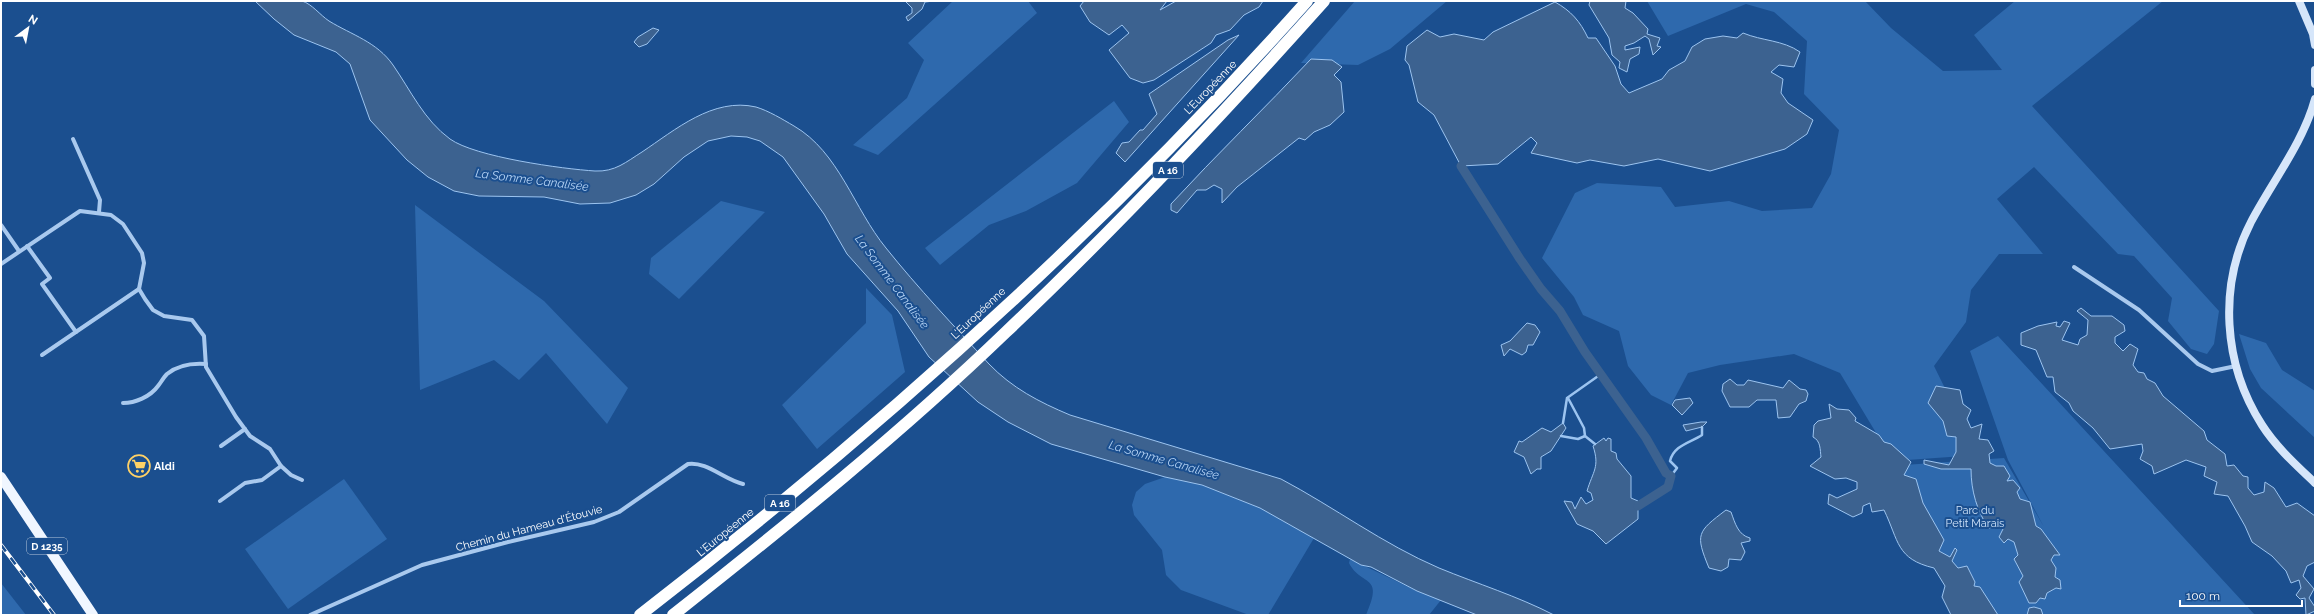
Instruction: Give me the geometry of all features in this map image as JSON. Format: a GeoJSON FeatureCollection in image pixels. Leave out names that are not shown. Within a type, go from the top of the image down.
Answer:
{"type":"FeatureCollection","features":[{"type":"Feature","properties":{"kind":"highway","name":"L'Européenne"},"geometry":{"type":"LineString","coordinates":[[640,615],[757,522],[916,388],[992,318],[1170,147],[1307,1]]}},
{"type":"Feature","properties":{"kind":"highway","name":"A 16"},"geometry":{"type":"LineString","coordinates":[[673,615],[796,516],[929,403],[1006,333],[1184,153],[1324,1]]}},
{"type":"Feature","properties":{"kind":"main road","name":"D 1235"},"geometry":{"type":"LineString","coordinates":[[1,477],[93,615]]}},
{"type":"Feature","properties":{"kind":"street"},"geometry":{"type":"LineString","coordinates":[[2299,1],[2314,35],[2315,45]]}},
{"type":"Feature","properties":{"kind":"street"},"geometry":{"type":"LineString","coordinates":[[2315,70],[2315,84]]}},
{"type":"Feature","properties":{"kind":"street"},"geometry":{"type":"LineString","coordinates":[[2315,99],[2309,121],[2250,225],[2236,261],[2229,302],[2229,327],[2236,366],[2243,388],[2262,424],[2285,453],[2315,483]]}},
{"type":"Feature","properties":{"kind":"street"},"geometry":{"type":"LineString","coordinates":[[2309,121],[2315,115]]}},
{"type":"Feature","properties":{"kind":"street"},"geometry":{"type":"LineString","coordinates":[[73,139],[100,200],[99,212]]}},
{"type":"Feature","properties":{"kind":"street"},"geometry":{"type":"LineString","coordinates":[[1,264],[80,211],[99,212],[118,218],[142,253],[144,263],[139,289],[153,310],[164,316],[192,320],[204,336],[206,364],[210,373],[245,429],[250,436],[270,449],[281,466],[291,475],[302,480]]}},
{"type":"Feature","properties":{"kind":"street"},"geometry":{"type":"LineString","coordinates":[[1,225],[19,251]]}},
{"type":"Feature","properties":{"kind":"street"},"geometry":{"type":"LineString","coordinates":[[27,246],[50,278],[42,284],[76,332]]}},
{"type":"Feature","properties":{"kind":"street"},"geometry":{"type":"LineString","coordinates":[[2074,267],[2139,310],[2198,364],[2212,371],[2236,366]]}},
{"type":"Feature","properties":{"kind":"street"},"geometry":{"type":"LineString","coordinates":[[42,355],[139,289]]}},
{"type":"Feature","properties":{"kind":"street"},"geometry":{"type":"LineString","coordinates":[[123,403],[134,403],[143,398],[157,388],[167,374],[178,368],[193,363],[206,364]]}},
{"type":"Feature","properties":{"kind":"street"},"geometry":{"type":"LineString","coordinates":[[221,446],[245,429]]}},
{"type":"Feature","properties":{"kind":"street","name":"Chemin du Hameau d'Étouvie"},"geometry":{"type":"LineString","coordinates":[[310,615],[422,565],[508,542],[594,522],[618,512],[688,464],[697,462],[732,482],[743,484]]}},
{"type":"Feature","properties":{"kind":"street"},"geometry":{"type":"LineString","coordinates":[[220,501],[245,483],[262,480],[281,466]]}},
{"type":"Feature","properties":{"kind":"green space"},"geometry":{"type":"Polygon","coordinates":[[[953,1],[1028,1],[1037,13],[878,155],[853,145],[907,98],[924,60],[908,43],[953,1]]]}},
{"type":"Feature","properties":{"kind":"green space"},"geometry":{"type":"Polygon","coordinates":[[[1355,1],[1447,1],[1390,49],[1358,65],[1301,63],[1355,1]]]}},
{"type":"Feature","properties":{"kind":"green space"},"geometry":{"type":"Polygon","coordinates":[[[1647,1],[1865,1],[1891,28],[1943,71],[2002,70],[1974,35],[2015,1],[2163,1],[2032,106],[2219,311],[2214,344],[2207,354],[2191,349],[2168,321],[2172,298],[2134,256],[2118,254],[2034,167],[1997,199],[2043,254],[1999,254],[1971,290],[1966,322],[1934,366],[1978,455],[1893,461],[1840,373],[1794,354],[1720,365],[1688,373],[1671,405],[1651,395],[1628,366],[1619,331],[1583,315],[1574,297],[1542,258],[1575,193],[1597,183],[1661,187],[1675,207],[1729,201],[1762,211],[1812,208],[1831,174],[1839,130],[1804,94],[1807,41],[1774,12],[1746,4],[1668,36],[1647,1]]]}},
{"type":"Feature","properties":{"kind":"green space"},"geometry":{"type":"Polygon","coordinates":[[[1114,101],[1129,122],[1077,183],[1026,211],[989,225],[940,265],[925,248],[1114,101]]]}},
{"type":"Feature","properties":{"kind":"green space"},"geometry":{"type":"Polygon","coordinates":[[[721,201],[765,212],[679,299],[649,274],[651,258],[721,201]]]}},
{"type":"Feature","properties":{"kind":"green space"},"geometry":{"type":"Polygon","coordinates":[[[415,205],[544,301],[628,388],[607,424],[546,353],[519,380],[494,360],[420,390],[415,205]]]}},
{"type":"Feature","properties":{"kind":"green space"},"geometry":{"type":"Polygon","coordinates":[[[866,288],[892,315],[905,372],[817,449],[782,405],[866,323],[866,288]]]}},
{"type":"Feature","properties":{"kind":"green space"},"geometry":{"type":"Polygon","coordinates":[[[2239,334],[2266,343],[2282,370],[2315,391],[2315,438],[2261,388],[2250,369],[2239,334]]]}},
{"type":"Feature","properties":{"kind":"green space","name":"Parc du Petit Marais"},"geometry":{"type":"Polygon","coordinates":[[[1998,336],[2255,615],[1977,615],[1876,467],[2004,458],[2044,527],[2008,460],[1970,351],[1998,336]]]}},
{"type":"Feature","properties":{"kind":"green space"},"geometry":{"type":"Polygon","coordinates":[[[1165,477],[1202,485],[1260,508],[1314,538],[1268,615],[1249,615],[1181,590],[1166,575],[1162,550],[1134,515],[1132,505],[1136,492],[1145,484],[1165,477]]]}},
{"type":"Feature","properties":{"kind":"green space"},"geometry":{"type":"Polygon","coordinates":[[[344,479],[387,539],[288,609],[245,549],[344,479]]]}},
{"type":"Feature","properties":{"kind":"green space"},"geometry":{"type":"Polygon","coordinates":[[[1350,559],[1417,591],[1441,600],[1429,615],[1366,615],[1373,593],[1372,586],[1354,570],[1349,563],[1350,559]]]}},
{"type":"Feature","properties":{"kind":"green space"},"geometry":{"type":"Polygon","coordinates":[[[1,583],[26,615],[1,615],[1,583]]]}},
{"type":"Feature","properties":{"kind":"water","name":"La Somme Canalisée"},"geometry":{"type":"Polygon","coordinates":[[[255,1],[306,2],[329,21],[364,40],[387,57],[418,105],[433,123],[450,139],[462,145],[498,157],[562,168],[595,171],[609,170],[625,163],[681,125],[710,111],[740,105],[756,107],[771,113],[810,137],[823,151],[845,182],[875,233],[898,263],[936,307],[989,364],[998,373],[1026,394],[1070,415],[1281,479],[1378,537],[1418,558],[1554,615],[1477,615],[1417,591],[1371,567],[1361,565],[1260,508],[1202,485],[1165,477],[1051,444],[1008,422],[978,402],[929,357],[898,311],[847,254],[824,214],[783,157],[760,141],[747,137],[731,136],[708,141],[684,157],[654,184],[636,195],[610,203],[580,204],[544,197],[479,196],[454,191],[428,177],[407,160],[370,120],[350,64],[336,52],[294,35],[255,1]]]}},
{"type":"Feature","properties":{"kind":"water"},"geometry":{"type":"Polygon","coordinates":[[[905,1],[934,1],[925,2],[922,9],[908,21],[906,17],[912,13],[912,8],[905,1]]]}},
{"type":"Feature","properties":{"kind":"water"},"geometry":{"type":"Polygon","coordinates":[[[1084,1],[1167,1],[1160,10],[1176,1],[1263,1],[1259,7],[1244,15],[1230,30],[1216,35],[1211,43],[1154,80],[1143,83],[1130,78],[1109,50],[1129,33],[1122,25],[1109,35],[1090,22],[1080,6],[1084,1]]]}},
{"type":"Feature","properties":{"kind":"water"},"geometry":{"type":"Polygon","coordinates":[[[1590,1],[1626,1],[1625,8],[1633,13],[1648,29],[1647,34],[1660,38],[1657,46],[1661,47],[1653,55],[1649,39],[1645,36],[1634,43],[1625,46],[1625,50],[1640,47],[1639,54],[1630,59],[1627,72],[1619,68],[1620,62],[1612,55],[1609,38],[1589,5],[1590,1]]]}},
{"type":"Feature","properties":{"kind":"water"},"geometry":{"type":"Polygon","coordinates":[[[1555,2],[1566,9],[1574,17],[1582,26],[1588,38],[1596,38],[1615,66],[1621,84],[1629,93],[1662,79],[1669,70],[1685,61],[1692,47],[1705,39],[1723,36],[1737,38],[1743,33],[1793,48],[1800,52],[1794,67],[1779,65],[1771,72],[1783,79],[1781,93],[1788,103],[1813,120],[1807,134],[1785,149],[1710,171],[1658,159],[1624,166],[1590,160],[1577,163],[1531,153],[1537,143],[1531,137],[1498,164],[1461,166],[1434,115],[1418,102],[1409,65],[1405,60],[1407,46],[1427,30],[1440,37],[1454,34],[1484,40],[1493,32],[1555,2]]]}},
{"type":"Feature","properties":{"kind":"water"},"geometry":{"type":"Polygon","coordinates":[[[653,28],[659,30],[647,44],[639,47],[634,42],[638,37],[653,28]]]}},
{"type":"Feature","properties":{"kind":"water"},"geometry":{"type":"Polygon","coordinates":[[[1239,35],[1125,162],[1116,153],[1122,143],[1129,142],[1140,130],[1143,130],[1157,114],[1149,94],[1228,40],[1239,35]]]}},
{"type":"Feature","properties":{"kind":"water"},"geometry":{"type":"Polygon","coordinates":[[[1311,59],[1332,60],[1342,67],[1334,75],[1341,82],[1344,112],[1330,125],[1314,132],[1305,140],[1299,138],[1237,187],[1222,203],[1222,189],[1214,185],[1206,190],[1197,190],[1177,213],[1171,210],[1171,204],[1311,59]]]}},
{"type":"Feature","properties":{"kind":"water"},"geometry":{"type":"Polygon","coordinates":[[[2081,308],[2091,316],[2112,316],[2124,325],[2125,331],[2115,337],[2115,343],[2123,351],[2130,344],[2138,349],[2133,365],[2138,372],[2144,373],[2147,379],[2155,383],[2163,396],[2204,431],[2207,440],[2225,454],[2227,466],[2234,465],[2243,476],[2248,477],[2248,488],[2254,495],[2264,492],[2265,482],[2274,488],[2286,507],[2297,503],[2315,516],[2315,562],[2307,566],[2303,576],[2314,589],[2309,598],[2315,607],[2315,611],[2306,615],[2305,598],[2300,599],[2296,595],[2301,588],[2299,580],[2291,583],[2286,571],[2272,556],[2252,542],[2228,496],[2214,494],[2217,482],[2204,476],[2206,467],[2186,460],[2154,474],[2152,466],[2140,459],[2143,451],[2142,444],[2110,449],[2093,428],[2073,411],[2069,403],[2055,392],[2053,377],[2047,377],[2036,350],[2021,345],[2021,333],[2038,326],[2057,322],[2056,326],[2060,327],[2064,321],[2070,323],[2062,340],[2078,345],[2080,339],[2087,335],[2088,320],[2077,311],[2081,308]]]}},
{"type":"Feature","properties":{"kind":"water"},"geometry":{"type":"Polygon","coordinates":[[[1527,323],[1535,325],[1540,332],[1533,345],[1528,345],[1526,352],[1522,355],[1510,349],[1504,356],[1501,345],[1510,341],[1527,323]]]}},
{"type":"Feature","properties":{"kind":"water"},"geometry":{"type":"Polygon","coordinates":[[[1730,379],[1737,385],[1744,385],[1748,380],[1783,388],[1789,380],[1800,389],[1806,390],[1808,394],[1806,401],[1799,404],[1790,417],[1778,418],[1776,400],[1757,400],[1749,407],[1730,407],[1722,391],[1723,384],[1730,379]]]}},
{"type":"Feature","properties":{"kind":"water"},"geometry":{"type":"Polygon","coordinates":[[[1936,386],[1960,390],[1963,404],[1971,410],[1967,419],[1971,428],[1982,424],[1979,439],[1988,440],[1994,451],[1989,454],[1990,463],[1996,466],[2004,466],[2010,476],[2007,481],[2013,480],[2020,488],[2017,492],[2020,499],[2030,502],[2036,526],[2041,529],[2060,555],[2054,555],[2051,560],[2056,568],[2055,577],[2060,580],[2061,589],[2056,588],[2047,593],[2045,599],[2040,598],[2036,603],[2029,603],[2019,582],[2023,576],[2014,559],[2018,555],[2014,542],[2008,539],[2004,543],[1999,537],[2003,529],[1998,520],[1989,529],[1978,508],[1971,477],[1971,469],[1941,469],[1924,464],[1924,460],[1949,465],[1956,452],[1956,437],[1947,436],[1943,421],[1928,403],[1936,386]]]}},
{"type":"Feature","properties":{"kind":"water"},"geometry":{"type":"Polygon","coordinates":[[[1690,398],[1693,403],[1682,415],[1672,405],[1675,400],[1690,398]]]}},
{"type":"Feature","properties":{"kind":"water"},"geometry":{"type":"Polygon","coordinates":[[[1829,404],[1837,409],[1849,410],[1856,418],[1855,421],[1879,435],[1884,442],[1891,444],[1911,462],[1904,475],[1916,479],[1923,503],[1944,540],[1939,551],[1950,557],[1955,548],[1957,550],[1952,561],[1958,568],[1967,566],[1975,582],[1974,586],[1980,587],[1998,615],[1951,615],[1942,597],[1945,586],[1934,568],[1912,560],[1905,554],[1896,540],[1884,510],[1872,512],[1870,503],[1863,506],[1862,513],[1853,517],[1828,504],[1829,494],[1837,498],[1857,489],[1857,482],[1846,478],[1835,479],[1810,466],[1821,457],[1819,443],[1813,437],[1814,425],[1818,421],[1831,418],[1829,404]]]}},
{"type":"Feature","properties":{"kind":"water"},"geometry":{"type":"Polygon","coordinates":[[[1707,422],[1702,427],[1686,431],[1683,425],[1707,422]]]}},
{"type":"Feature","properties":{"kind":"water"},"geometry":{"type":"Polygon","coordinates":[[[1563,423],[1566,428],[1551,451],[1541,457],[1541,469],[1537,469],[1531,474],[1524,457],[1514,452],[1519,441],[1522,442],[1542,428],[1551,432],[1563,423]]]}},
{"type":"Feature","properties":{"kind":"water"},"geometry":{"type":"Polygon","coordinates":[[[1604,438],[1606,441],[1608,438],[1611,439],[1611,451],[1616,453],[1617,459],[1631,476],[1631,498],[1638,501],[1638,519],[1606,544],[1593,531],[1577,524],[1564,501],[1572,502],[1575,509],[1581,497],[1586,504],[1593,500],[1591,493],[1587,491],[1596,464],[1593,446],[1604,438]]]}},
{"type":"Feature","properties":{"kind":"water"},"geometry":{"type":"Polygon","coordinates":[[[1726,510],[1731,512],[1738,528],[1743,534],[1750,538],[1750,541],[1741,543],[1745,552],[1741,560],[1729,559],[1728,567],[1721,571],[1709,568],[1702,548],[1701,534],[1709,524],[1726,510]]]}},
{"type":"Feature","properties":{"kind":"water"},"geometry":{"type":"Polygon","coordinates":[[[2034,607],[2041,609],[2043,615],[2027,615],[2029,608],[2034,607]]]}},
{"type":"Feature","properties":{"kind":"waterway"},"geometry":{"type":"LineString","coordinates":[[1461,166],[1520,259],[1541,289],[1560,311],[1585,352],[1646,438],[1666,473],[1671,476],[1668,487],[1638,506]]}},
{"type":"Feature","properties":{"kind":"waterway"},"geometry":{"type":"LineString","coordinates":[[1563,423],[1567,398],[1601,374]]}},
{"type":"Feature","properties":{"kind":"waterway"},"geometry":{"type":"LineString","coordinates":[[1568,398],[1584,428],[1585,436]]}},
{"type":"Feature","properties":{"kind":"waterway"},"geometry":{"type":"LineString","coordinates":[[1671,476],[1677,468],[1670,461],[1675,451],[1702,435],[1702,427]]}},
{"type":"Feature","properties":{"kind":"waterway"},"geometry":{"type":"LineString","coordinates":[[1561,436],[1578,439],[1585,436],[1595,444]]}},
{"type":"Feature","properties":{"kind":"railway"},"geometry":{"type":"LineString","coordinates":[[1,545],[54,615]]}},
{"type":"Feature","properties":{"kind":"place","name":"Aldi"},"geometry":{"type":"Point","coordinates":[139,466]}}]}
